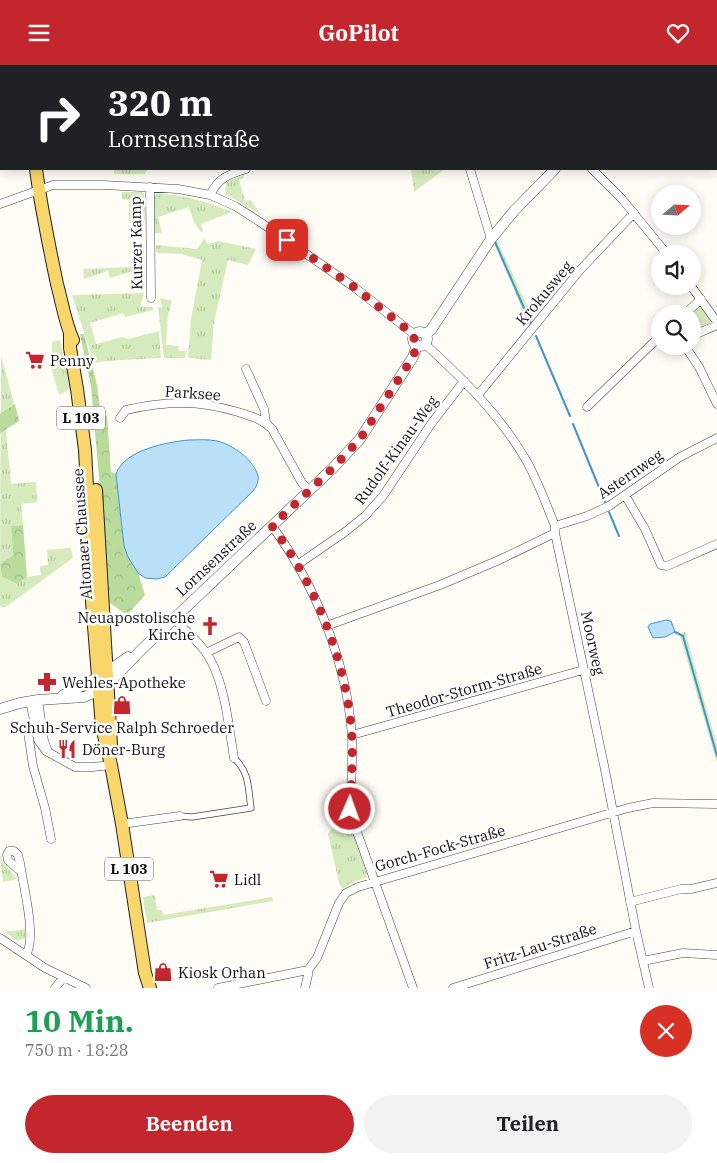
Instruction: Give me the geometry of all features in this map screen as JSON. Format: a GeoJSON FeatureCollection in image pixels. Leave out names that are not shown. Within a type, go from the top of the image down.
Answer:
{"type":"FeatureCollection","features":[{"type":"Feature","properties":{"kind":"main road","name":"Altonaer Chaussee"},"geometry":{"type":"LineString","coordinates":[[36,170],[46,237],[70,333],[77,348],[91,432],[102,681],[100,708],[103,735],[111,765],[122,824],[145,973],[150,988]]}},
{"type":"Feature","properties":{"kind":"main road","name":"Altonaer Chaussee"},"geometry":{"type":"LineString","coordinates":[[102,681],[111,734],[111,765]]}},
{"type":"Feature","properties":{"kind":"main road","name":"Altonaer Chaussee"},"geometry":{"type":"LineString","coordinates":[[142,988],[145,973]]}},
{"type":"Feature","properties":{"kind":"street"},"geometry":{"type":"LineString","coordinates":[[210,195],[222,178],[243,170]]}},
{"type":"Feature","properties":{"kind":"street"},"geometry":{"type":"LineString","coordinates":[[470,170],[491,239]]}},
{"type":"Feature","properties":{"kind":"street","name":"Lornsenstraße"},"geometry":{"type":"LineString","coordinates":[[102,681],[142,649],[174,619],[309,491],[360,439],[413,357],[421,340],[444,311],[491,239],[514,211],[553,170]]}},
{"type":"Feature","properties":{"kind":"street"},"geometry":{"type":"LineString","coordinates":[[593,170],[634,213],[660,245]]}},
{"type":"Feature","properties":{"kind":"street","name":"Moorweg"},"geometry":{"type":"LineString","coordinates":[[0,204],[53,185],[88,184],[150,187],[178,189],[210,195],[235,206],[342,279],[421,340],[478,395],[507,431],[525,458],[534,475],[555,530],[649,988]]}},
{"type":"Feature","properties":{"kind":"street","name":"Kurzer Kamp"},"geometry":{"type":"LineString","coordinates":[[150,187],[151,299]]}},
{"type":"Feature","properties":{"kind":"street","name":"Krokusweg"},"geometry":{"type":"LineString","coordinates":[[478,395],[580,270],[634,213]]}},
{"type":"Feature","properties":{"kind":"street"},"geometry":{"type":"LineString","coordinates":[[698,295],[717,323],[701,331]]}},
{"type":"Feature","properties":{"kind":"street"},"geometry":{"type":"LineString","coordinates":[[695,305],[701,299]]}},
{"type":"Feature","properties":{"kind":"street"},"geometry":{"type":"LineString","coordinates":[[587,407],[651,345]]}},
{"type":"Feature","properties":{"kind":"street"},"geometry":{"type":"LineString","coordinates":[[692,355],[717,404]]}},
{"type":"Feature","properties":{"kind":"street"},"geometry":{"type":"LineString","coordinates":[[246,369],[264,409],[266,422],[309,491]]}},
{"type":"Feature","properties":{"kind":"street","name":"Rudolf-Kinau-Weg"},"geometry":{"type":"LineString","coordinates":[[297,565],[365,516],[383,496],[431,424],[464,381]]}},
{"type":"Feature","properties":{"kind":"street","name":"Parksee"},"geometry":{"type":"LineString","coordinates":[[120,418],[126,410],[177,402],[218,406],[266,422]]}},
{"type":"Feature","properties":{"kind":"street","name":"Asternweg"},"geometry":{"type":"LineString","coordinates":[[326,626],[440,585],[499,560],[555,530],[587,517],[626,495],[680,457],[717,438]]}},
{"type":"Feature","properties":{"kind":"street"},"geometry":{"type":"LineString","coordinates":[[626,495],[645,529],[661,565],[668,566],[717,544]]}},
{"type":"Feature","properties":{"kind":"street"},"geometry":{"type":"LineString","coordinates":[[272,526],[307,582],[326,626],[342,677],[352,735],[350,809],[352,818],[413,988]]}},
{"type":"Feature","properties":{"kind":"street"},"geometry":{"type":"LineString","coordinates":[[122,824],[180,815],[192,817],[251,808],[246,773],[244,767],[234,758],[219,681],[213,666],[206,653],[174,619]]}},
{"type":"Feature","properties":{"kind":"street"},"geometry":{"type":"LineString","coordinates":[[206,653],[239,637],[244,641],[266,701]]}},
{"type":"Feature","properties":{"kind":"street","name":"Theodor-Storm-Straße"},"geometry":{"type":"LineString","coordinates":[[352,735],[583,670]]}},
{"type":"Feature","properties":{"kind":"street"},"geometry":{"type":"LineString","coordinates":[[84,697],[102,681]]}},
{"type":"Feature","properties":{"kind":"street"},"geometry":{"type":"LineString","coordinates":[[56,697],[102,681]]}},
{"type":"Feature","properties":{"kind":"street"},"geometry":{"type":"LineString","coordinates":[[0,709],[34,700],[56,697],[84,697],[100,708]]}},
{"type":"Feature","properties":{"kind":"street"},"geometry":{"type":"LineString","coordinates":[[34,700],[38,740],[46,751],[79,767],[111,765]]}},
{"type":"Feature","properties":{"kind":"street"},"geometry":{"type":"LineString","coordinates":[[37,721],[28,727],[28,732],[33,766],[51,839]]}},
{"type":"Feature","properties":{"kind":"street","name":"Gorch-Fock-Straße"},"geometry":{"type":"LineString","coordinates":[[308,970],[317,958],[339,903],[352,889],[613,812],[653,803],[717,804]]}},
{"type":"Feature","properties":{"kind":"street"},"geometry":{"type":"LineString","coordinates":[[21,872],[31,938],[30,947],[26,955]]}},
{"type":"Feature","properties":{"kind":"street"},"geometry":{"type":"LineString","coordinates":[[630,902],[681,889],[691,889],[717,883]]}},
{"type":"Feature","properties":{"kind":"street","name":"Fritz-Lau-Straße"},"geometry":{"type":"LineString","coordinates":[[453,988],[636,931]]}},
{"type":"Feature","properties":{"kind":"street"},"geometry":{"type":"LineString","coordinates":[[0,938],[63,977],[86,988]]}},
{"type":"Feature","properties":{"kind":"street"},"geometry":{"type":"LineString","coordinates":[[643,961],[679,953],[717,955]]}},
{"type":"Feature","properties":{"kind":"street"},"geometry":{"type":"LineString","coordinates":[[218,988],[308,970],[305,988]]}},
{"type":"Feature","properties":{"kind":"street"},"geometry":{"type":"LineString","coordinates":[[55,988],[63,977]]}},
{"type":"Feature","properties":{"kind":"green space"},"geometry":{"type":"Polygon","coordinates":[[[114,170],[147,170],[145,174],[114,174],[114,170]]]}},
{"type":"Feature","properties":{"kind":"green space"},"geometry":{"type":"Polygon","coordinates":[[[411,170],[444,170],[414,192],[411,170]]]}},
{"type":"Feature","properties":{"kind":"green space"},"geometry":{"type":"Polygon","coordinates":[[[243,175],[244,178],[239,180],[245,201],[251,200],[260,214],[226,194],[227,182],[243,175]]]}},
{"type":"Feature","properties":{"kind":"green space"},"geometry":{"type":"Polygon","coordinates":[[[122,192],[142,192],[144,194],[145,220],[129,219],[129,200],[122,199],[122,192]]]}},
{"type":"Feature","properties":{"kind":"green space"},"geometry":{"type":"Polygon","coordinates":[[[158,193],[196,199],[232,212],[201,224],[203,231],[201,232],[194,222],[189,207],[158,217],[162,233],[155,233],[153,198],[158,193]]]}},
{"type":"Feature","properties":{"kind":"green space"},"geometry":{"type":"Polygon","coordinates":[[[204,239],[208,244],[218,241],[256,249],[248,265],[228,260],[214,322],[211,360],[188,358],[191,319],[202,260],[182,254],[156,252],[156,245],[197,249],[204,239]]]}},
{"type":"Feature","properties":{"kind":"green space"},"geometry":{"type":"Polygon","coordinates":[[[497,240],[534,321],[530,327],[494,243],[497,240]]]}},
{"type":"Feature","properties":{"kind":"green space"},"geometry":{"type":"Polygon","coordinates":[[[131,258],[138,258],[138,269],[110,278],[108,271],[84,279],[83,269],[131,267],[131,258]]]}},
{"type":"Feature","properties":{"kind":"green space"},"geometry":{"type":"Polygon","coordinates":[[[144,293],[140,307],[153,307],[153,310],[125,317],[123,313],[90,323],[96,344],[122,337],[129,339],[159,331],[161,358],[94,363],[72,295],[144,293]]]}},
{"type":"Feature","properties":{"kind":"green space"},"geometry":{"type":"Polygon","coordinates":[[[160,298],[172,301],[168,315],[166,345],[179,346],[178,351],[186,351],[185,358],[164,358],[158,307],[162,307],[160,298]]]}},
{"type":"Feature","properties":{"kind":"green space"},"geometry":{"type":"Polygon","coordinates":[[[701,308],[705,309],[711,318],[707,326],[702,330],[701,308]]]}},
{"type":"Feature","properties":{"kind":"green space"},"geometry":{"type":"Polygon","coordinates":[[[80,334],[84,334],[97,385],[101,416],[107,416],[111,472],[116,474],[124,546],[138,573],[145,595],[127,615],[110,603],[91,386],[80,334]]]}},
{"type":"Feature","properties":{"kind":"green space"},"geometry":{"type":"Polygon","coordinates":[[[60,340],[70,389],[59,395],[52,370],[52,342],[60,340]]]}},
{"type":"Feature","properties":{"kind":"green space"},"geometry":{"type":"Polygon","coordinates":[[[1,356],[19,421],[6,430],[11,484],[36,482],[37,502],[21,504],[23,525],[11,526],[13,555],[0,564],[1,356]]]}},
{"type":"Feature","properties":{"kind":"green space"},"geometry":{"type":"Polygon","coordinates":[[[15,404],[19,421],[0,433],[0,414],[15,404]]]}},
{"type":"Feature","properties":{"kind":"green space"},"geometry":{"type":"Polygon","coordinates":[[[23,525],[27,577],[17,584],[2,577],[0,564],[13,555],[11,526],[23,525]]]}},
{"type":"Feature","properties":{"kind":"green space"},"geometry":{"type":"Polygon","coordinates":[[[71,548],[73,558],[4,608],[0,606],[0,565],[2,577],[17,584],[27,577],[41,575],[40,566],[48,565],[47,550],[71,548]]]}},
{"type":"Feature","properties":{"kind":"green space"},"geometry":{"type":"Polygon","coordinates":[[[685,631],[717,746],[717,763],[680,636],[685,631]]]}},
{"type":"Feature","properties":{"kind":"green space"},"geometry":{"type":"Polygon","coordinates":[[[347,824],[352,827],[367,877],[351,883],[343,889],[339,883],[328,834],[330,830],[347,824]]]}},
{"type":"Feature","properties":{"kind":"green space"},"geometry":{"type":"Polygon","coordinates":[[[0,856],[3,862],[17,879],[3,882],[0,856]]]}},
{"type":"Feature","properties":{"kind":"green space"},"geometry":{"type":"Polygon","coordinates":[[[155,895],[157,910],[162,910],[163,915],[272,897],[273,901],[147,923],[143,897],[155,895]]]}},
{"type":"Feature","properties":{"kind":"green space"},"geometry":{"type":"Polygon","coordinates":[[[25,929],[25,938],[18,941],[4,932],[25,929]]]}},
{"type":"Feature","properties":{"kind":"water"},"geometry":{"type":"Polygon","coordinates":[[[189,440],[217,441],[236,449],[256,470],[258,482],[253,491],[165,577],[157,579],[145,578],[138,573],[128,557],[124,546],[116,474],[128,459],[137,453],[158,445],[189,440]]]}},
{"type":"Feature","properties":{"kind":"water"},"geometry":{"type":"Polygon","coordinates":[[[666,620],[671,621],[675,632],[665,637],[653,638],[648,627],[650,624],[666,620]]]}},
{"type":"Feature","properties":{"kind":"waterway"},"geometry":{"type":"LineString","coordinates":[[495,242],[531,324]]}},
{"type":"Feature","properties":{"kind":"waterway"},"geometry":{"type":"LineString","coordinates":[[536,336],[570,416]]}},
{"type":"Feature","properties":{"kind":"waterway"},"geometry":{"type":"LineString","coordinates":[[573,424],[605,502]]}},
{"type":"Feature","properties":{"kind":"waterway"},"geometry":{"type":"LineString","coordinates":[[609,512],[619,536]]}},
{"type":"Feature","properties":{"kind":"waterway"},"geometry":{"type":"LineString","coordinates":[[675,632],[683,636],[717,756]]}},
{"type":"Feature","properties":{"kind":"place","name":"Penny"},"geometry":{"type":"Point","coordinates":[35,360]}},
{"type":"Feature","properties":{"kind":"place","name":"Neuapostolische Kirche"},"geometry":{"type":"Point","coordinates":[210,626]}},
{"type":"Feature","properties":{"kind":"place","name":"Wehles-Apotheke"},"geometry":{"type":"Point","coordinates":[47,682]}},
{"type":"Feature","properties":{"kind":"place","name":"Schuh-Service Ralph Schroeder"},"geometry":{"type":"Point","coordinates":[122,705]}},
{"type":"Feature","properties":{"kind":"place","name":"Döner-Burg"},"geometry":{"type":"Point","coordinates":[67,749]}},
{"type":"Feature","properties":{"kind":"place","name":"Lidl"},"geometry":{"type":"Point","coordinates":[219,879]}},
{"type":"Feature","properties":{"kind":"place","name":"Kiosk Orhan"},"geometry":{"type":"Point","coordinates":[163,972]}},
{"type":"Feature","properties":{"kind":"route"},"geometry":{"type":"LineString","coordinates":[[287,240],[354,287],[414,335],[413,339],[417,345],[413,357],[360,439],[333,468],[272,526],[307,582],[321,613],[336,656],[345,692],[352,735],[350,809]]}}]}
